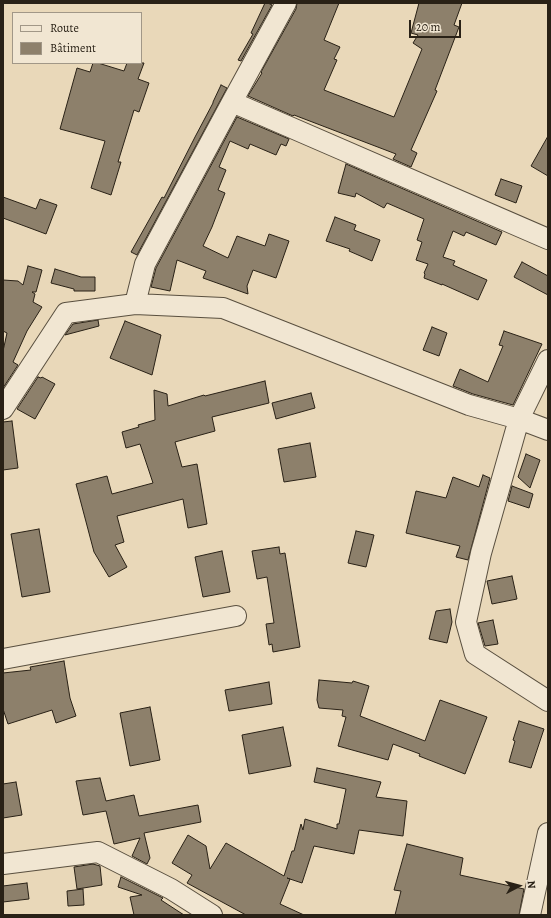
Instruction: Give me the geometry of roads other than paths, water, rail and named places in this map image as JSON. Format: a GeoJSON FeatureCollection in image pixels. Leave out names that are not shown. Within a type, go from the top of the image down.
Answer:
{"type":"FeatureCollection","features":[{"type":"Feature","properties":{"kind":"street"},"geometry":{"type":"LineString","coordinates":[[135,304],[145,264],[286,3]]}},
{"type":"Feature","properties":{"kind":"street"},"geometry":{"type":"LineString","coordinates":[[232,102],[548,239]]}},
{"type":"Feature","properties":{"kind":"street"},"geometry":{"type":"LineString","coordinates":[[3,409],[66,313],[135,304],[223,308],[469,405],[519,419],[548,430]]}},
{"type":"Feature","properties":{"kind":"street"},"geometry":{"type":"LineString","coordinates":[[548,360],[519,419],[481,553],[466,622],[475,654],[548,701]]}},
{"type":"Feature","properties":{"kind":"street"},"geometry":{"type":"LineString","coordinates":[[3,659],[236,616]]}},
{"type":"Feature","properties":{"kind":"street"},"geometry":{"type":"LineString","coordinates":[[530,915],[548,833]]}},
{"type":"Feature","properties":{"kind":"street"},"geometry":{"type":"LineString","coordinates":[[3,864],[98,852],[170,890],[212,915]]}}]}
